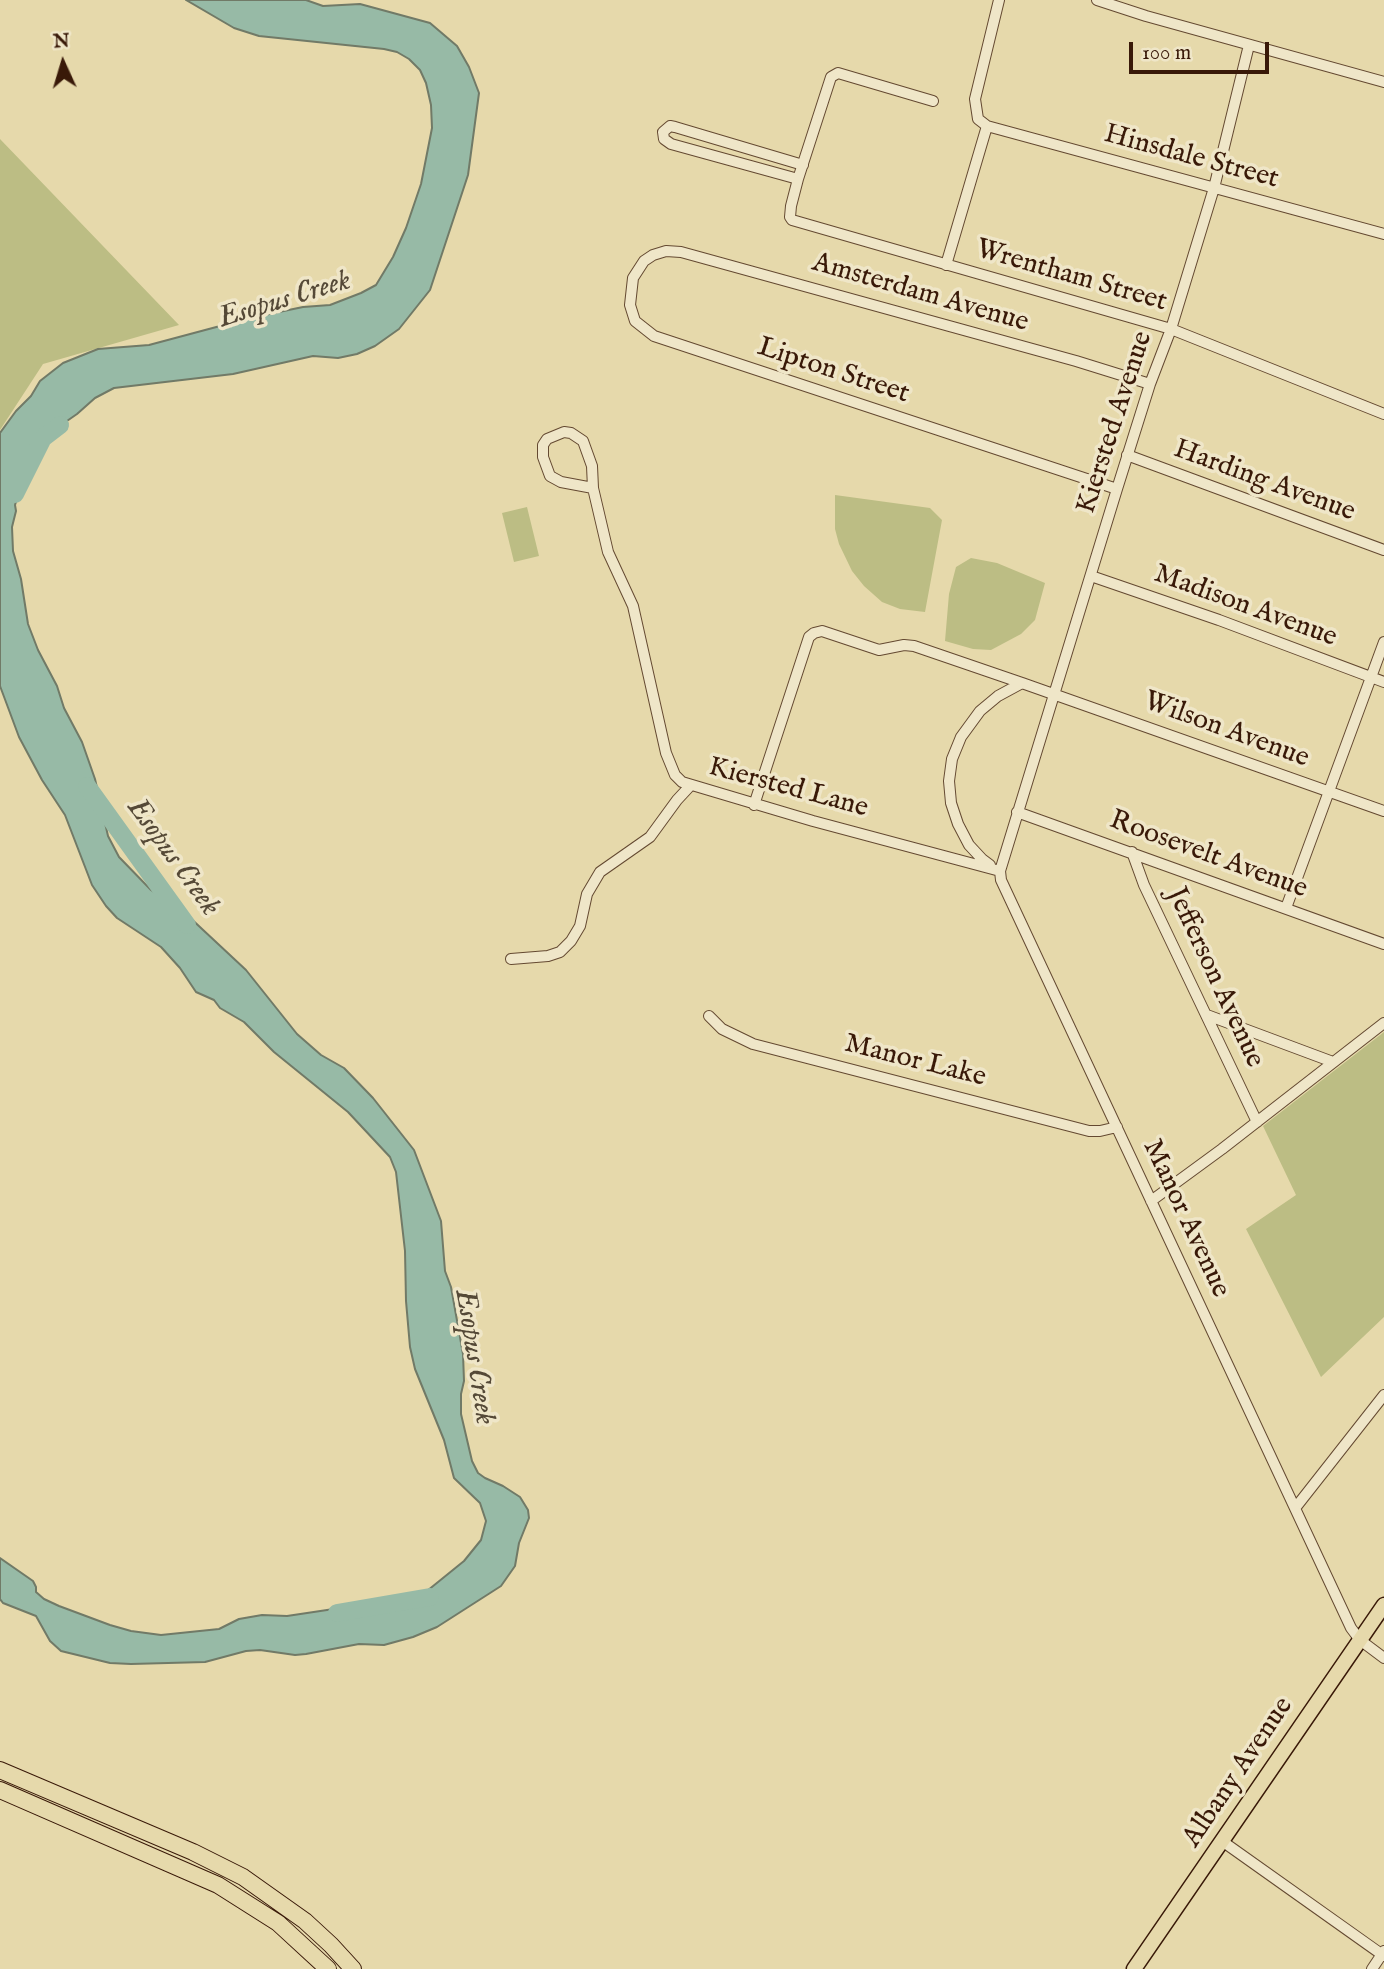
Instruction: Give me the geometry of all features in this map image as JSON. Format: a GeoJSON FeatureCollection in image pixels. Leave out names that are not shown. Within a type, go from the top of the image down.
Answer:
{"type":"FeatureCollection","features":[{"type":"Feature","properties":{"kind":"highway"},"geometry":{"type":"LineString","coordinates":[[0,1770],[193,1852],[243,1877],[305,1921],[353,1969]]}},
{"type":"Feature","properties":{"kind":"highway"},"geometry":{"type":"LineString","coordinates":[[0,1790],[218,1885],[278,1923],[328,1969]]}},
{"type":"Feature","properties":{"kind":"main road","name":"Albany Avenue"},"geometry":{"type":"LineString","coordinates":[[1134,1969],[1384,1605]]}},
{"type":"Feature","properties":{"kind":"street"},"geometry":{"type":"LineString","coordinates":[[946,265],[986,126],[978,119],[975,99],[999,0]]}},
{"type":"Feature","properties":{"kind":"street"},"geometry":{"type":"LineString","coordinates":[[1097,0],[1384,82]]}},
{"type":"Feature","properties":{"kind":"street","name":"Kiersted Avenue"},"geometry":{"type":"LineString","coordinates":[[1017,812],[1116,489],[1171,329],[1214,188],[1249,45]]}},
{"type":"Feature","properties":{"kind":"street"},"geometry":{"type":"LineString","coordinates":[[803,165],[675,127],[670,126],[663,132],[664,139],[671,144],[798,179],[803,165],[831,77],[836,74],[933,101]]}},
{"type":"Feature","properties":{"kind":"street","name":"Hinsdale Street"},"geometry":{"type":"LineString","coordinates":[[986,126],[1384,234]]}},
{"type":"Feature","properties":{"kind":"street","name":"Wrentham Street"},"geometry":{"type":"LineString","coordinates":[[798,179],[791,206],[792,220],[1171,329],[1384,414]]}},
{"type":"Feature","properties":{"kind":"street","name":"Amsterdam Avenue"},"geometry":{"type":"LineString","coordinates":[[677,251],[1076,361],[1150,384]]}},
{"type":"Feature","properties":{"kind":"street","name":"Lipton Street"},"geometry":{"type":"LineString","coordinates":[[677,251],[653,255],[644,261],[633,278],[630,305],[635,321],[654,336],[1116,489]]}},
{"type":"Feature","properties":{"kind":"street"},"geometry":{"type":"LineString","coordinates":[[564,432],[583,441],[592,467],[593,488],[561,482],[550,476],[543,457],[543,445],[547,439],[564,432]]}},
{"type":"Feature","properties":{"kind":"street","name":"Harding Avenue"},"geometry":{"type":"LineString","coordinates":[[1127,455],[1384,550]]}},
{"type":"Feature","properties":{"kind":"street","name":"Kiersted Lane"},"geometry":{"type":"LineString","coordinates":[[593,488],[608,552],[633,606],[666,753],[675,775],[682,782],[1000,870]]}},
{"type":"Feature","properties":{"kind":"street","name":"Madison Avenue"},"geometry":{"type":"LineString","coordinates":[[1091,576],[1219,620],[1384,682]]}},
{"type":"Feature","properties":{"kind":"street","name":"Wilson Avenue"},"geometry":{"type":"LineString","coordinates":[[754,804],[809,637],[822,631],[879,650],[904,645],[914,646],[1384,811]]}},
{"type":"Feature","properties":{"kind":"street"},"geometry":{"type":"LineString","coordinates":[[1286,908],[1384,642]]}},
{"type":"Feature","properties":{"kind":"street"},"geometry":{"type":"LineString","coordinates":[[1017,812],[1000,870],[982,859],[969,845],[951,803],[949,781],[952,759],[969,723],[998,696],[1022,682]]}},
{"type":"Feature","properties":{"kind":"street"},"geometry":{"type":"LineString","coordinates":[[511,959],[548,956],[560,951],[571,941],[580,926],[587,894],[600,872],[650,837],[690,786]]}},
{"type":"Feature","properties":{"kind":"street","name":"Roosevelt Avenue"},"geometry":{"type":"LineString","coordinates":[[1017,812],[1384,944]]}},
{"type":"Feature","properties":{"kind":"street","name":"Jefferson Avenue"},"geometry":{"type":"LineString","coordinates":[[1132,852],[1144,885],[1257,1122]]}},
{"type":"Feature","properties":{"kind":"street","name":"Manor Avenue"},"geometry":{"type":"LineString","coordinates":[[1000,870],[1001,880],[1252,1420],[1296,1507],[1351,1628],[1360,1640]]}},
{"type":"Feature","properties":{"kind":"street"},"geometry":{"type":"LineString","coordinates":[[1207,1015],[1333,1062]]}},
{"type":"Feature","properties":{"kind":"street","name":"Manor Lake"},"geometry":{"type":"LineString","coordinates":[[709,1016],[722,1028],[753,1044],[1089,1131],[1117,1127]]}},
{"type":"Feature","properties":{"kind":"street"},"geometry":{"type":"LineString","coordinates":[[1151,1201],[1384,1023]]}},
{"type":"Feature","properties":{"kind":"street"},"geometry":{"type":"LineString","coordinates":[[1296,1507],[1384,1395]]}},
{"type":"Feature","properties":{"kind":"street"},"geometry":{"type":"LineString","coordinates":[[1360,1640],[1384,1658]]}},
{"type":"Feature","properties":{"kind":"street"},"geometry":{"type":"LineString","coordinates":[[1222,1841],[1383,1954],[1372,1969]]}},
{"type":"Feature","properties":{"kind":"green space"},"geometry":{"type":"Polygon","coordinates":[[[0,139],[179,325],[43,364],[0,430],[0,139]]]}},
{"type":"Feature","properties":{"kind":"green space"},"geometry":{"type":"Polygon","coordinates":[[[835,495],[930,508],[942,520],[925,612],[900,609],[882,602],[852,571],[835,529],[835,495]]]}},
{"type":"Feature","properties":{"kind":"green space"},"geometry":{"type":"Polygon","coordinates":[[[527,507],[539,556],[514,562],[502,513],[527,507]]]}},
{"type":"Feature","properties":{"kind":"green space"},"geometry":{"type":"Polygon","coordinates":[[[971,558],[997,563],[1045,583],[1035,620],[1021,634],[991,650],[973,649],[945,641],[949,594],[956,567],[971,558]]]}},
{"type":"Feature","properties":{"kind":"green space"},"geometry":{"type":"Polygon","coordinates":[[[1384,1032],[1384,1317],[1321,1377],[1246,1229],[1296,1195],[1263,1126],[1384,1032]]]}},
{"type":"Feature","properties":{"kind":"shaded area"},"geometry":{"type":"Polygon","coordinates":[[[186,0],[306,0],[323,6],[360,4],[430,23],[457,46],[479,93],[468,175],[430,290],[399,329],[375,346],[338,358],[313,356],[233,374],[114,388],[95,398],[41,439],[26,470],[15,505],[12,527],[13,551],[21,579],[28,624],[57,686],[64,708],[82,742],[95,779],[108,836],[119,857],[151,890],[186,914],[246,970],[297,1034],[321,1055],[344,1068],[373,1098],[414,1150],[441,1221],[445,1271],[451,1287],[463,1354],[461,1414],[472,1461],[478,1473],[520,1497],[528,1510],[529,1518],[519,1543],[515,1566],[501,1586],[437,1627],[413,1637],[384,1645],[359,1644],[306,1654],[260,1650],[205,1662],[131,1664],[110,1663],[61,1651],[50,1641],[36,1616],[3,1603],[0,1599],[0,1558],[33,1581],[36,1592],[44,1599],[110,1625],[161,1635],[219,1629],[239,1619],[262,1615],[287,1616],[347,1607],[375,1611],[401,1606],[422,1595],[464,1561],[481,1540],[486,1521],[480,1503],[454,1478],[444,1440],[415,1369],[410,1347],[405,1251],[396,1172],[390,1157],[348,1112],[274,1052],[244,1022],[220,1008],[214,1000],[196,992],[180,968],[161,947],[117,918],[106,906],[92,885],[65,815],[19,737],[0,686],[0,433],[40,381],[63,363],[98,349],[149,345],[250,318],[303,307],[330,305],[361,293],[376,285],[393,257],[421,184],[432,128],[431,105],[420,70],[409,59],[384,49],[259,36],[234,28],[186,0]]]}},
{"type":"Feature","properties":{"kind":"waterway","name":"Esopus Creek"},"geometry":{"type":"LineString","coordinates":[[15,494],[43,438],[60,425]]}},
{"type":"Feature","properties":{"kind":"waterway","name":"Esopus Creek"},"geometry":{"type":"LineString","coordinates":[[87,786],[187,925]]}},
{"type":"Feature","properties":{"kind":"waterway","name":"Esopus Creek"},"geometry":{"type":"LineString","coordinates":[[337,1613],[430,1597]]}}]}
